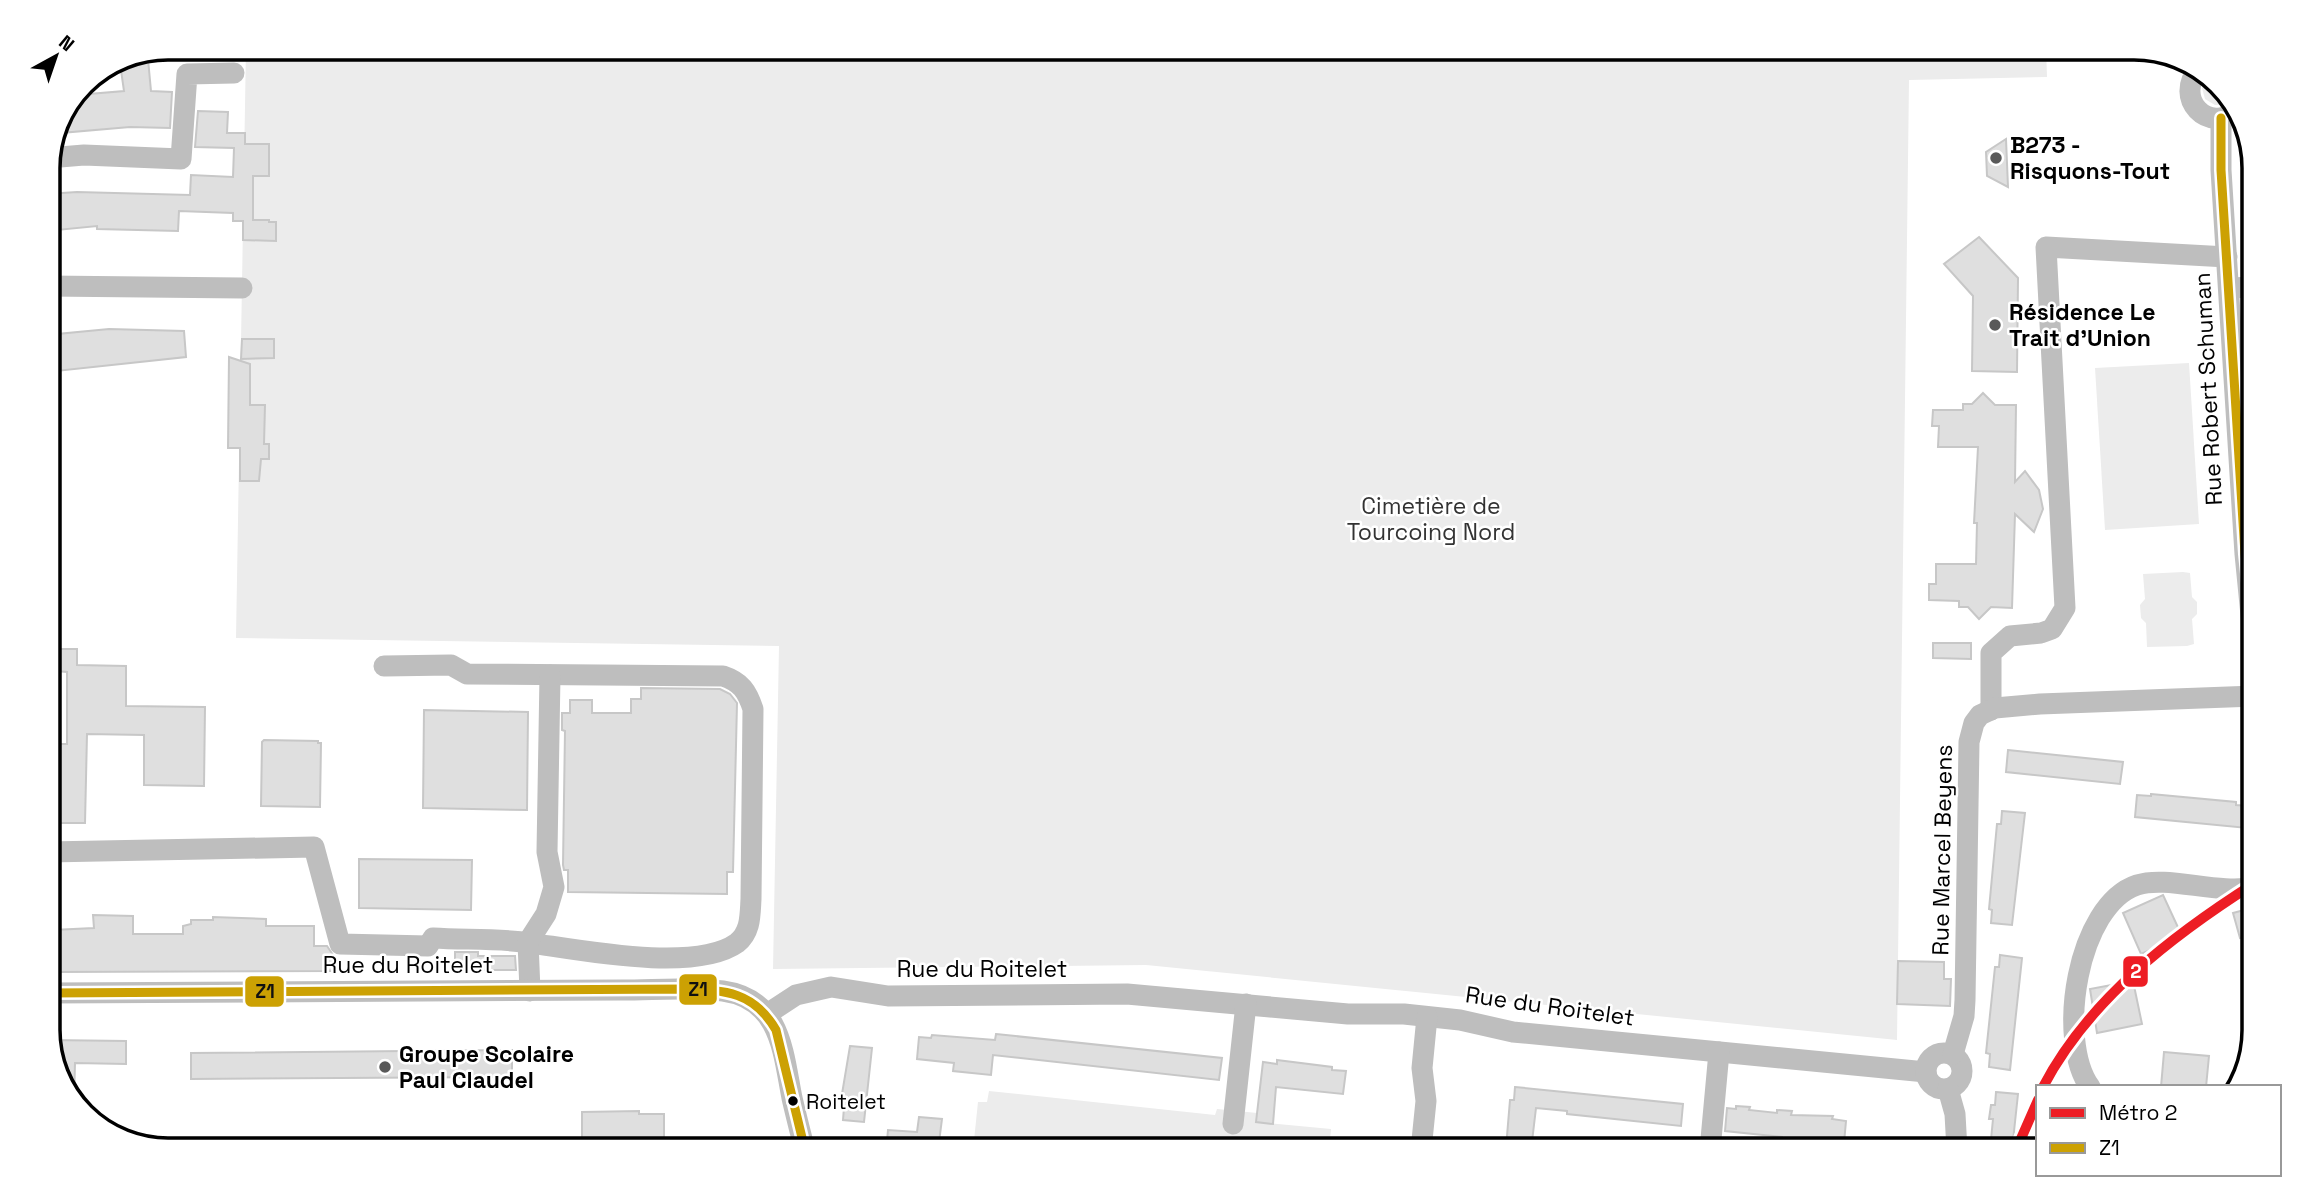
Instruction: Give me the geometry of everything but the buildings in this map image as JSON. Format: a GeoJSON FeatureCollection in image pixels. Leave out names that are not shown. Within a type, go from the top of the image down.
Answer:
{"type":"FeatureCollection","features":[{"type":"Feature","properties":{"kind":"street"},"geometry":{"type":"LineString","coordinates":[[60,157],[84,155],[181,159],[187,74],[234,73]]}},
{"type":"Feature","properties":{"kind":"street"},"geometry":{"type":"LineString","coordinates":[[2193,77],[2190,82],[2191,101],[2203,115],[2228,114]]}},
{"type":"Feature","properties":{"kind":"street","name":"Rue Robert Schuman"},"geometry":{"type":"LineString","coordinates":[[2229,116],[2227,257],[2242,434]]}},
{"type":"Feature","properties":{"kind":"street"},"geometry":{"type":"LineString","coordinates":[[2227,257],[2046,247],[2065,608],[2052,629],[2010,636],[1991,653],[1990,710],[2040,704],[2242,696]]}},
{"type":"Feature","properties":{"kind":"street"},"geometry":{"type":"LineString","coordinates":[[60,286],[242,288]]}},
{"type":"Feature","properties":{"kind":"street"},"geometry":{"type":"LineString","coordinates":[[2229,288],[2242,288]]}},
{"type":"Feature","properties":{"kind":"street"},"geometry":{"type":"LineString","coordinates":[[60,852],[314,847],[341,944],[428,946],[433,938],[528,942],[604,954],[694,956],[724,950],[739,942],[749,926],[753,709],[744,688],[735,680],[723,676],[467,674],[451,665],[384,666]]}},
{"type":"Feature","properties":{"kind":"street"},"geometry":{"type":"LineString","coordinates":[[530,991],[528,942],[546,914],[554,887],[547,852],[550,675]]}},
{"type":"Feature","properties":{"kind":"street","name":"Rue Marcel Beyens"},"geometry":{"type":"LineString","coordinates":[[1953,1054],[1964,1016],[1965,1000],[1969,742],[1974,723],[1980,715],[1990,710]]}},
{"type":"Feature","properties":{"kind":"street"},"geometry":{"type":"LineString","coordinates":[[2089,1085],[2076,1054],[2073,1022],[2082,959],[2095,929],[2111,904],[2127,890],[2145,883],[2220,890],[2242,888]]}},
{"type":"Feature","properties":{"kind":"street","name":"Rue du Roitelet"},"geometry":{"type":"LineString","coordinates":[[60,993],[721,991],[743,996],[767,1014],[796,995],[831,988],[888,996],[1136,995],[1348,1014],[1404,1014],[1473,1022],[1513,1032],[1926,1072]]}},
{"type":"Feature","properties":{"kind":"street"},"geometry":{"type":"LineString","coordinates":[[1233,1124],[1246,1004]]}},
{"type":"Feature","properties":{"kind":"street"},"geometry":{"type":"LineString","coordinates":[[767,1014],[783,1049],[802,1138]]}},
{"type":"Feature","properties":{"kind":"street"},"geometry":{"type":"LineString","coordinates":[[1422,1138],[1426,1101],[1422,1068],[1427,1017]]}},
{"type":"Feature","properties":{"kind":"street"},"geometry":{"type":"LineString","coordinates":[[1711,1138],[1719,1052]]}},
{"type":"Feature","properties":{"kind":"street"},"geometry":{"type":"LineString","coordinates":[[1945,1052],[1953,1054],[1962,1064],[1963,1073],[1956,1085],[1948,1089],[1933,1086],[1928,1080],[1927,1065],[1934,1056],[1945,1052]]}},
{"type":"Feature","properties":{"kind":"street"},"geometry":{"type":"LineString","coordinates":[[1948,1089],[1955,1114],[1956,1138]]}},
{"type":"Feature","properties":{"kind":"green space","name":"Cimetière de Tourcoing Nord"},"geometry":{"type":"Polygon","coordinates":[[[246,59],[2046,59],[2047,77],[1909,80],[1897,1040],[1146,965],[773,969],[779,646],[236,638],[246,59]]]}},
{"type":"Feature","properties":{"kind":"green space"},"geometry":{"type":"Polygon","coordinates":[[[2204,84],[2206,86],[2223,105],[2215,105],[2205,99],[2202,88],[2204,84]]]}},
{"type":"Feature","properties":{"kind":"green space"},"geometry":{"type":"Polygon","coordinates":[[[2189,363],[2199,524],[2105,530],[2095,368],[2189,363]]]}},
{"type":"Feature","properties":{"kind":"green space"},"geometry":{"type":"Polygon","coordinates":[[[2190,573],[2192,597],[2197,602],[2197,614],[2192,619],[2194,644],[2147,647],[2146,623],[2141,618],[2140,605],[2145,599],[2143,574],[2190,573]]]}},
{"type":"Feature","properties":{"kind":"green space"},"geometry":{"type":"Polygon","coordinates":[[[989,1091],[1215,1115],[1217,1109],[1257,1113],[1257,1122],[1331,1129],[1330,1138],[974,1138],[978,1102],[987,1102],[989,1091]]]}},
{"type":"Feature","properties":{"kind":"metro line","name":"2"},"geometry":{"type":"LineString","coordinates":[[2044,1085],[2084,1025],[2109,997],[2164,947],[2242,891]]}},
{"type":"Feature","properties":{"kind":"metro line","name":"2"},"geometry":{"type":"LineString","coordinates":[[2021,1138],[2036,1105]]}},
{"type":"Feature","properties":{"kind":"transit line","name":"Z1"},"geometry":{"type":"LineString","coordinates":[[2221,118],[2221,170],[2242,506]]}},
{"type":"Feature","properties":{"kind":"transit line","name":"Z1"},"geometry":{"type":"LineString","coordinates":[[60,993],[685,989],[726,992],[758,1008],[776,1030],[802,1138]]}},
{"type":"Feature","properties":{"kind":"place","name":"B273 - Risquons-Tout"},"geometry":{"type":"Point","coordinates":[1996,158]}},
{"type":"Feature","properties":{"kind":"place","name":"Résidence Le Trait d’Union"},"geometry":{"type":"Point","coordinates":[1995,325]}},
{"type":"Feature","properties":{"kind":"place","name":"Groupe Scolaire Paul Claudel"},"geometry":{"type":"Point","coordinates":[385,1067]}},
{"type":"Feature","properties":{"kind":"place","name":"Roitelet"},"geometry":{"type":"Point","coordinates":[793,1101]}}]}
